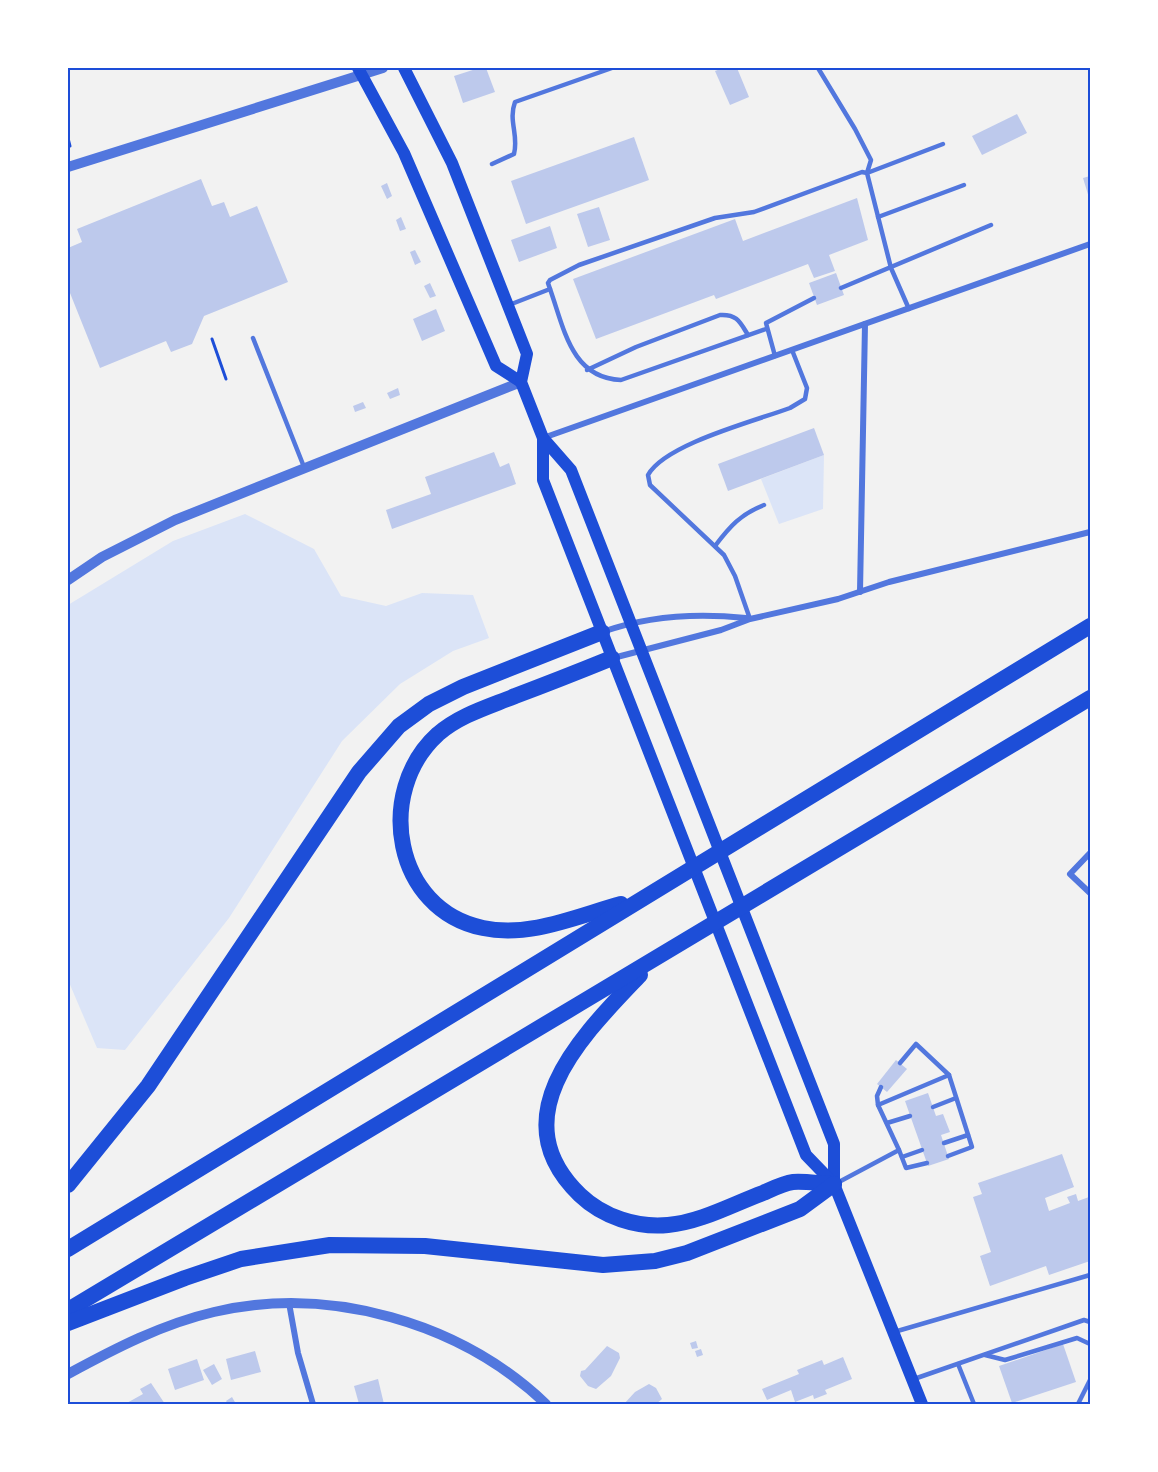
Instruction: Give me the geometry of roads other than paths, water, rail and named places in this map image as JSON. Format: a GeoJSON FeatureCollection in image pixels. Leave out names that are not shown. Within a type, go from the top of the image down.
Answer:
{"type":"FeatureCollection","features":[{"type":"Feature","properties":{"kind":"highway"},"geometry":{"type":"LineString","coordinates":[[68,1249],[519,976],[636,900],[1090,626]]}},
{"type":"Feature","properties":{"kind":"highway"},"geometry":{"type":"LineString","coordinates":[[68,1185],[148,1086],[359,772],[385,740],[413,714],[447,694],[602,632]]}},
{"type":"Feature","properties":{"kind":"highway"},"geometry":{"type":"LineString","coordinates":[[612,658],[474,712],[447,726],[425,748],[410,774],[401,802],[401,832],[407,864],[420,890],[441,910],[468,924],[498,931],[527,929],[636,900]]}},
{"type":"Feature","properties":{"kind":"highway"},"geometry":{"type":"LineString","coordinates":[[68,1310],[547,1021],[651,963],[1090,698]]}},
{"type":"Feature","properties":{"kind":"highway"},"geometry":{"type":"LineString","coordinates":[[651,963],[576,1045],[556,1080],[549,1108],[549,1134],[556,1160],[570,1183],[589,1202],[610,1215],[633,1223],[657,1226],[693,1220],[792,1182],[834,1184]]}},
{"type":"Feature","properties":{"kind":"highway"},"geometry":{"type":"LineString","coordinates":[[68,1323],[185,1278],[242,1259],[330,1245],[425,1245],[603,1265],[655,1261],[687,1253],[800,1209],[834,1184]]}},
{"type":"Feature","properties":{"kind":"main road"},"geometry":{"type":"LineString","coordinates":[[404,68],[441,136],[526,354],[521,382],[543,438],[571,470],[834,1144],[834,1184],[921,1404]]}},
{"type":"Feature","properties":{"kind":"main road"},"geometry":{"type":"LineString","coordinates":[[359,70],[404,153],[496,366],[521,382]]}},
{"type":"Feature","properties":{"kind":"main road"},"geometry":{"type":"LineString","coordinates":[[543,438],[543,480],[736,977],[806,1155],[834,1184]]}},
{"type":"Feature","properties":{"kind":"street"},"geometry":{"type":"LineString","coordinates":[[68,167],[359,70],[383,68]]}},
{"type":"Feature","properties":{"kind":"street"},"geometry":{"type":"LineString","coordinates":[[543,438],[1090,244]]}},
{"type":"Feature","properties":{"kind":"street"},"geometry":{"type":"LineString","coordinates":[[860,592],[866,324]]}},
{"type":"Feature","properties":{"kind":"street"},"geometry":{"type":"LineString","coordinates":[[68,580],[136,538],[214,503],[521,382]]}},
{"type":"Feature","properties":{"kind":"street"},"geometry":{"type":"LineString","coordinates":[[612,658],[721,630],[750,619],[860,592],[889,582],[1090,532]]}},
{"type":"Feature","properties":{"kind":"street"},"geometry":{"type":"LineString","coordinates":[[602,632],[631,622],[718,615],[750,619]]}},
{"type":"Feature","properties":{"kind":"street"},"geometry":{"type":"LineString","coordinates":[[1090,853],[1070,874],[1090,893]]}},
{"type":"Feature","properties":{"kind":"street"},"geometry":{"type":"LineString","coordinates":[[68,1374],[133,1342],[192,1318],[238,1307],[289,1303],[344,1307],[422,1328],[451,1340],[497,1365],[546,1404]]}},
{"type":"Feature","properties":{"kind":"street"},"geometry":{"type":"LineString","coordinates":[[289,1303],[298,1353],[314,1404]]}},
{"type":"Feature","properties":{"kind":"lane"},"geometry":{"type":"LineString","coordinates":[[492,164],[514,154],[518,140],[510,116],[515,102],[612,68]]}},
{"type":"Feature","properties":{"kind":"lane"},"geometry":{"type":"LineString","coordinates":[[818,68],[871,160],[867,173],[878,218],[891,268],[909,309]]}},
{"type":"Feature","properties":{"kind":"lane"},"geometry":{"type":"LineString","coordinates":[[766,329],[621,380],[606,380],[588,370],[572,349],[548,284],[550,280],[579,265],[715,218],[754,212],[853,174],[867,173],[943,144]]}},
{"type":"Feature","properties":{"kind":"lane"},"geometry":{"type":"LineString","coordinates":[[878,218],[964,185]]}},
{"type":"Feature","properties":{"kind":"lane"},"geometry":{"type":"LineString","coordinates":[[841,288],[891,268],[903,260],[991,225]]}},
{"type":"Feature","properties":{"kind":"lane"},"geometry":{"type":"LineString","coordinates":[[508,306],[549,289]]}},
{"type":"Feature","properties":{"kind":"lane"},"geometry":{"type":"LineString","coordinates":[[775,356],[766,323],[814,298]]}},
{"type":"Feature","properties":{"kind":"lane"},"geometry":{"type":"LineString","coordinates":[[588,370],[636,347],[720,315],[731,314],[736,317],[748,335]]}},
{"type":"Feature","properties":{"kind":"lane"},"geometry":{"type":"LineString","coordinates":[[253,338],[304,467]]}},
{"type":"Feature","properties":{"kind":"lane"},"geometry":{"type":"LineString","coordinates":[[750,619],[735,576],[724,555],[650,486],[648,476],[652,467],[673,451],[790,408],[805,399],[807,388],[792,350]]}},
{"type":"Feature","properties":{"kind":"lane"},"geometry":{"type":"LineString","coordinates":[[715,546],[734,521],[745,512],[764,505]]}},
{"type":"Feature","properties":{"kind":"lane"},"geometry":{"type":"LineString","coordinates":[[900,1064],[916,1044],[949,1075],[972,1147],[948,1156]]}},
{"type":"Feature","properties":{"kind":"lane"},"geometry":{"type":"LineString","coordinates":[[878,1105],[949,1075]]}},
{"type":"Feature","properties":{"kind":"lane"},"geometry":{"type":"LineString","coordinates":[[881,1088],[877,1096],[878,1105],[906,1168],[927,1163]]}},
{"type":"Feature","properties":{"kind":"lane"},"geometry":{"type":"LineString","coordinates":[[933,1107],[957,1098]]}},
{"type":"Feature","properties":{"kind":"lane"},"geometry":{"type":"LineString","coordinates":[[887,1123],[910,1116]]}},
{"type":"Feature","properties":{"kind":"lane"},"geometry":{"type":"LineString","coordinates":[[944,1143],[968,1135]]}},
{"type":"Feature","properties":{"kind":"lane"},"geometry":{"type":"LineString","coordinates":[[834,1184],[858,1174],[899,1150]]}},
{"type":"Feature","properties":{"kind":"lane"},"geometry":{"type":"LineString","coordinates":[[902,1157],[922,1150]]}},
{"type":"Feature","properties":{"kind":"lane"},"geometry":{"type":"LineString","coordinates":[[893,1333],[1090,1275]]}},
{"type":"Feature","properties":{"kind":"lane"},"geometry":{"type":"LineString","coordinates":[[912,1380],[1084,1320],[1090,1322]]}},
{"type":"Feature","properties":{"kind":"lane"},"geometry":{"type":"LineString","coordinates":[[984,1355],[1005,1360],[1077,1338],[1090,1344]]}},
{"type":"Feature","properties":{"kind":"lane"},"geometry":{"type":"LineString","coordinates":[[958,1364],[974,1404]]}},
{"type":"Feature","properties":{"kind":"lane"},"geometry":{"type":"LineString","coordinates":[[1078,1404],[1090,1380]]}}]}
